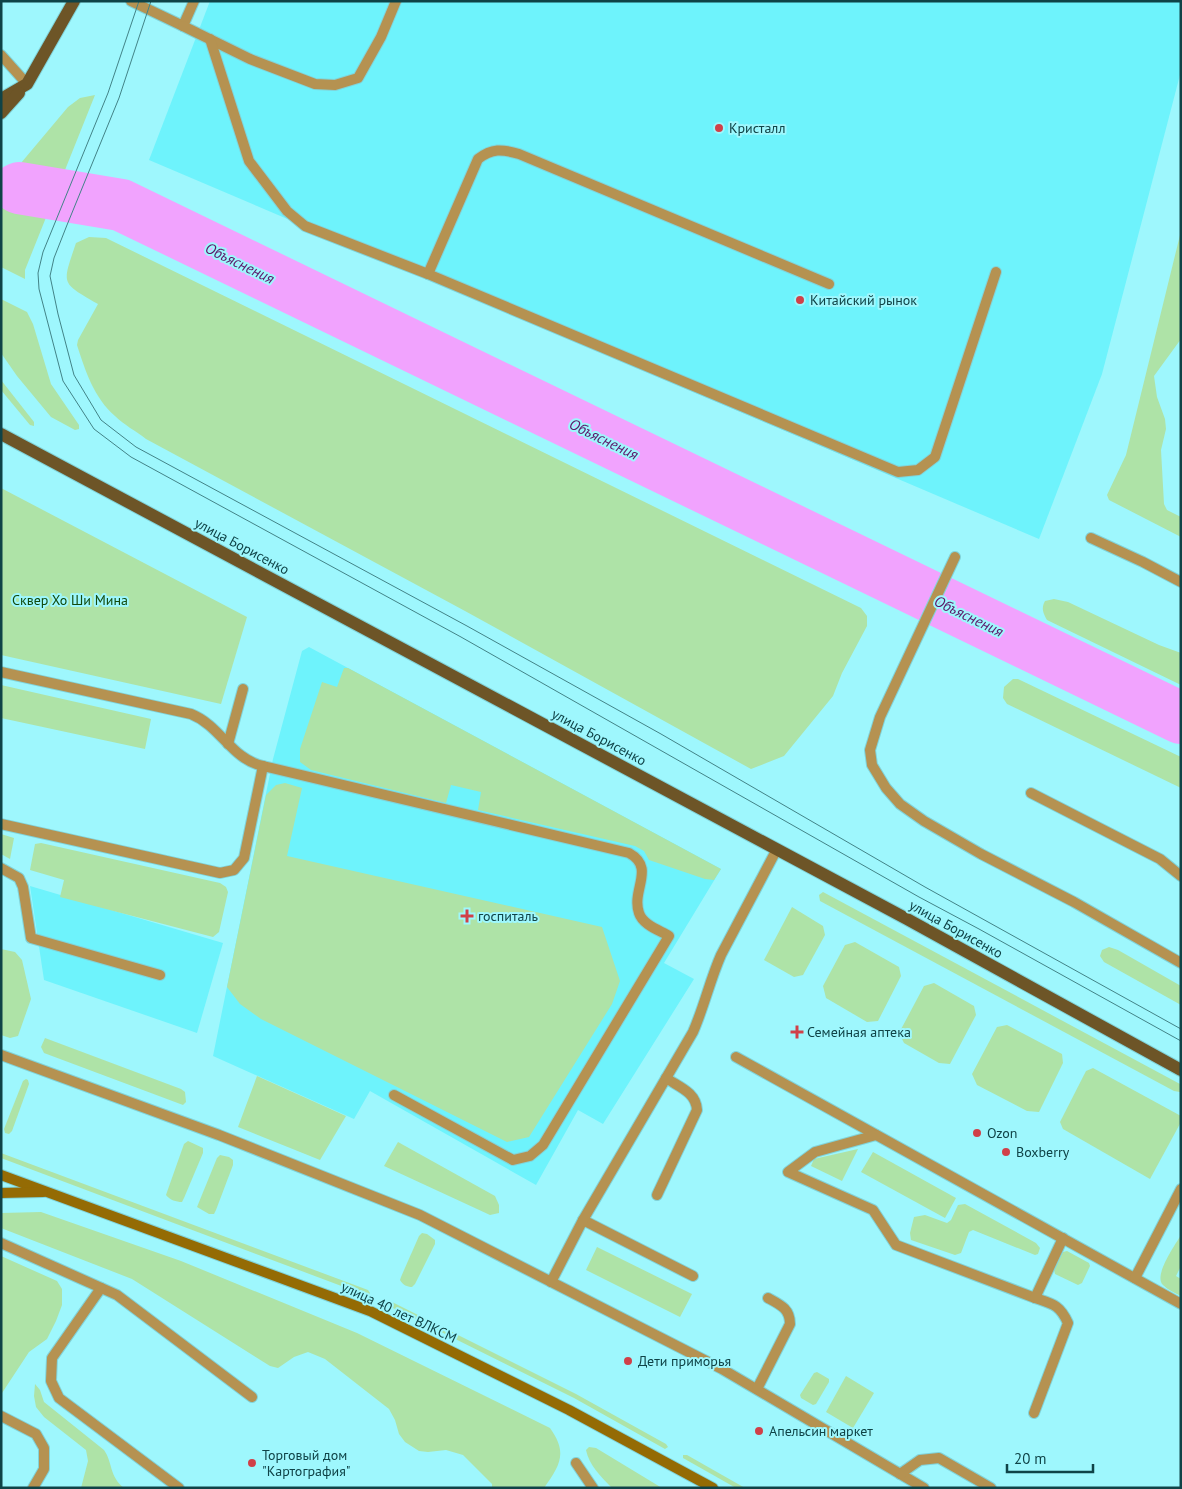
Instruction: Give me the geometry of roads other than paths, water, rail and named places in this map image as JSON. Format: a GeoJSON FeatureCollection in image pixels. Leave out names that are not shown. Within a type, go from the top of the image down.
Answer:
{"type":"FeatureCollection","features":[{"type":"Feature","properties":{"kind":"main road"},"geometry":{"type":"LineString","coordinates":[[1,113],[27,84],[74,1]]}},
{"type":"Feature","properties":{"kind":"main road"},"geometry":{"type":"LineString","coordinates":[[1,99],[27,84]]}},
{"type":"Feature","properties":{"kind":"main road","name":"улица Борисенко"},"geometry":{"type":"LineString","coordinates":[[4,433],[777,849],[1181,1070]]}},
{"type":"Feature","properties":{"kind":"main road","name":"улица 40 лет ВЛКСМ"},"geometry":{"type":"LineString","coordinates":[[1,1175],[374,1313],[569,1410],[713,1488]]}},
{"type":"Feature","properties":{"kind":"main road"},"geometry":{"type":"LineString","coordinates":[[1,1193],[50,1192]]}},
{"type":"Feature","properties":{"kind":"street"},"geometry":{"type":"LineString","coordinates":[[131,1],[250,59],[315,84],[335,85],[358,78],[381,37],[396,1]]}},
{"type":"Feature","properties":{"kind":"street"},"geometry":{"type":"LineString","coordinates":[[183,26],[194,1]]}},
{"type":"Feature","properties":{"kind":"street"},"geometry":{"type":"LineString","coordinates":[[210,38],[249,161],[287,211],[305,226],[428,274],[898,472],[918,470],[935,457],[996,272]]}},
{"type":"Feature","properties":{"kind":"street"},"geometry":{"type":"LineString","coordinates":[[1,55],[27,84]]}},
{"type":"Feature","properties":{"kind":"street"},"geometry":{"type":"LineString","coordinates":[[428,274],[478,159],[486,152],[505,150],[519,154],[828,284]]}},
{"type":"Feature","properties":{"kind":"street"},"geometry":{"type":"LineString","coordinates":[[1091,538],[1181,582]]}},
{"type":"Feature","properties":{"kind":"street"},"geometry":{"type":"LineString","coordinates":[[955,557],[880,717],[870,750],[872,765],[886,788],[900,804],[942,832],[1074,902],[1181,963]]}},
{"type":"Feature","properties":{"kind":"street"},"geometry":{"type":"LineString","coordinates":[[1,672],[191,714],[202,719],[246,760],[263,766],[629,853],[638,858],[642,868],[638,903],[639,913],[648,924],[669,936],[543,1145],[530,1156],[513,1160],[394,1095]]}},
{"type":"Feature","properties":{"kind":"street"},"geometry":{"type":"LineString","coordinates":[[228,744],[243,689]]}},
{"type":"Feature","properties":{"kind":"street"},"geometry":{"type":"LineString","coordinates":[[1,824],[220,873],[234,870],[244,858],[263,766]]}},
{"type":"Feature","properties":{"kind":"street"},"geometry":{"type":"LineString","coordinates":[[1031,793],[1160,859],[1181,876]]}},
{"type":"Feature","properties":{"kind":"street"},"geometry":{"type":"LineString","coordinates":[[551,1282],[583,1220],[693,1032],[703,1009],[714,971],[777,849]]}},
{"type":"Feature","properties":{"kind":"street"},"geometry":{"type":"LineString","coordinates":[[2,868],[19,878],[23,887],[31,938],[160,975]]}},
{"type":"Feature","properties":{"kind":"street"},"geometry":{"type":"LineString","coordinates":[[1,1055],[219,1135],[420,1214],[722,1369],[924,1488]]}},
{"type":"Feature","properties":{"kind":"street"},"geometry":{"type":"LineString","coordinates":[[736,1057],[1181,1304]]}},
{"type":"Feature","properties":{"kind":"street"},"geometry":{"type":"LineString","coordinates":[[657,1195],[697,1110],[694,1096],[666,1078]]}},
{"type":"Feature","properties":{"kind":"street"},"geometry":{"type":"LineString","coordinates":[[876,1135],[816,1152],[788,1172],[872,1210],[896,1245],[1052,1304],[1063,1312],[1068,1323],[1034,1412]]}},
{"type":"Feature","properties":{"kind":"street"},"geometry":{"type":"LineString","coordinates":[[1135,1278],[1181,1189]]}},
{"type":"Feature","properties":{"kind":"street"},"geometry":{"type":"LineString","coordinates":[[583,1220],[693,1276]]}},
{"type":"Feature","properties":{"kind":"street"},"geometry":{"type":"LineString","coordinates":[[1035,1298],[1063,1238]]}},
{"type":"Feature","properties":{"kind":"street"},"geometry":{"type":"LineString","coordinates":[[1,1243],[117,1295],[252,1397]]}},
{"type":"Feature","properties":{"kind":"street"},"geometry":{"type":"LineString","coordinates":[[101,1288],[52,1358],[51,1381],[59,1398],[179,1488]]}},
{"type":"Feature","properties":{"kind":"street"},"geometry":{"type":"LineString","coordinates":[[757,1389],[790,1324],[790,1316],[784,1307],[768,1298]]}},
{"type":"Feature","properties":{"kind":"street"},"geometry":{"type":"LineString","coordinates":[[1,1416],[36,1434],[44,1448],[44,1469],[33,1488]]}},
{"type":"Feature","properties":{"kind":"street"},"geometry":{"type":"LineString","coordinates":[[900,1474],[920,1460],[939,1458],[991,1488]]}},
{"type":"Feature","properties":{"kind":"street"},"geometry":{"type":"LineString","coordinates":[[576,1464],[593,1488]]}},
{"type":"Feature","properties":{"kind":"waterway","name":"Объяснения"},"geometry":{"type":"LineString","coordinates":[[19,188],[121,205],[1181,718]]}},
{"type":"Feature","properties":{"kind":"tram line"},"geometry":{"type":"LineString","coordinates":[[139,1],[108,93],[43,252],[38,273],[39,289],[63,381],[94,429],[131,457],[461,637],[919,897],[1181,1041]]}},
{"type":"Feature","properties":{"kind":"tram line"},"geometry":{"type":"LineString","coordinates":[[151,1],[119,98],[54,258],[50,276],[74,375],[101,420],[136,447],[467,626],[661,734],[925,887],[1181,1029]]}},
{"type":"Feature","properties":{"kind":"place","name":"Кристалл"},"geometry":{"type":"Point","coordinates":[719,128]}},
{"type":"Feature","properties":{"kind":"place","name":"Китайский рынок"},"geometry":{"type":"Point","coordinates":[800,300]}},
{"type":"Feature","properties":{"kind":"place","name":"госпиталь"},"geometry":{"type":"Point","coordinates":[467,916]}},
{"type":"Feature","properties":{"kind":"place","name":"Семейная аптека"},"geometry":{"type":"Point","coordinates":[797,1032]}},
{"type":"Feature","properties":{"kind":"place","name":"Ozon"},"geometry":{"type":"Point","coordinates":[977,1133]}},
{"type":"Feature","properties":{"kind":"place","name":"Boxberry"},"geometry":{"type":"Point","coordinates":[1006,1152]}},
{"type":"Feature","properties":{"kind":"place","name":"Дети приморья"},"geometry":{"type":"Point","coordinates":[628,1361]}},
{"type":"Feature","properties":{"kind":"place","name":"Апельсин маркет"},"geometry":{"type":"Point","coordinates":[759,1431]}},
{"type":"Feature","properties":{"kind":"place","name":"Торговый дом \"Картография\""},"geometry":{"type":"Point","coordinates":[252,1463]}},
{"type":"Feature","properties":{"kind":"park label","name":"Сквер Хо Ши Мина"},"geometry":{"type":"Point","coordinates":[70,600]}}]}
